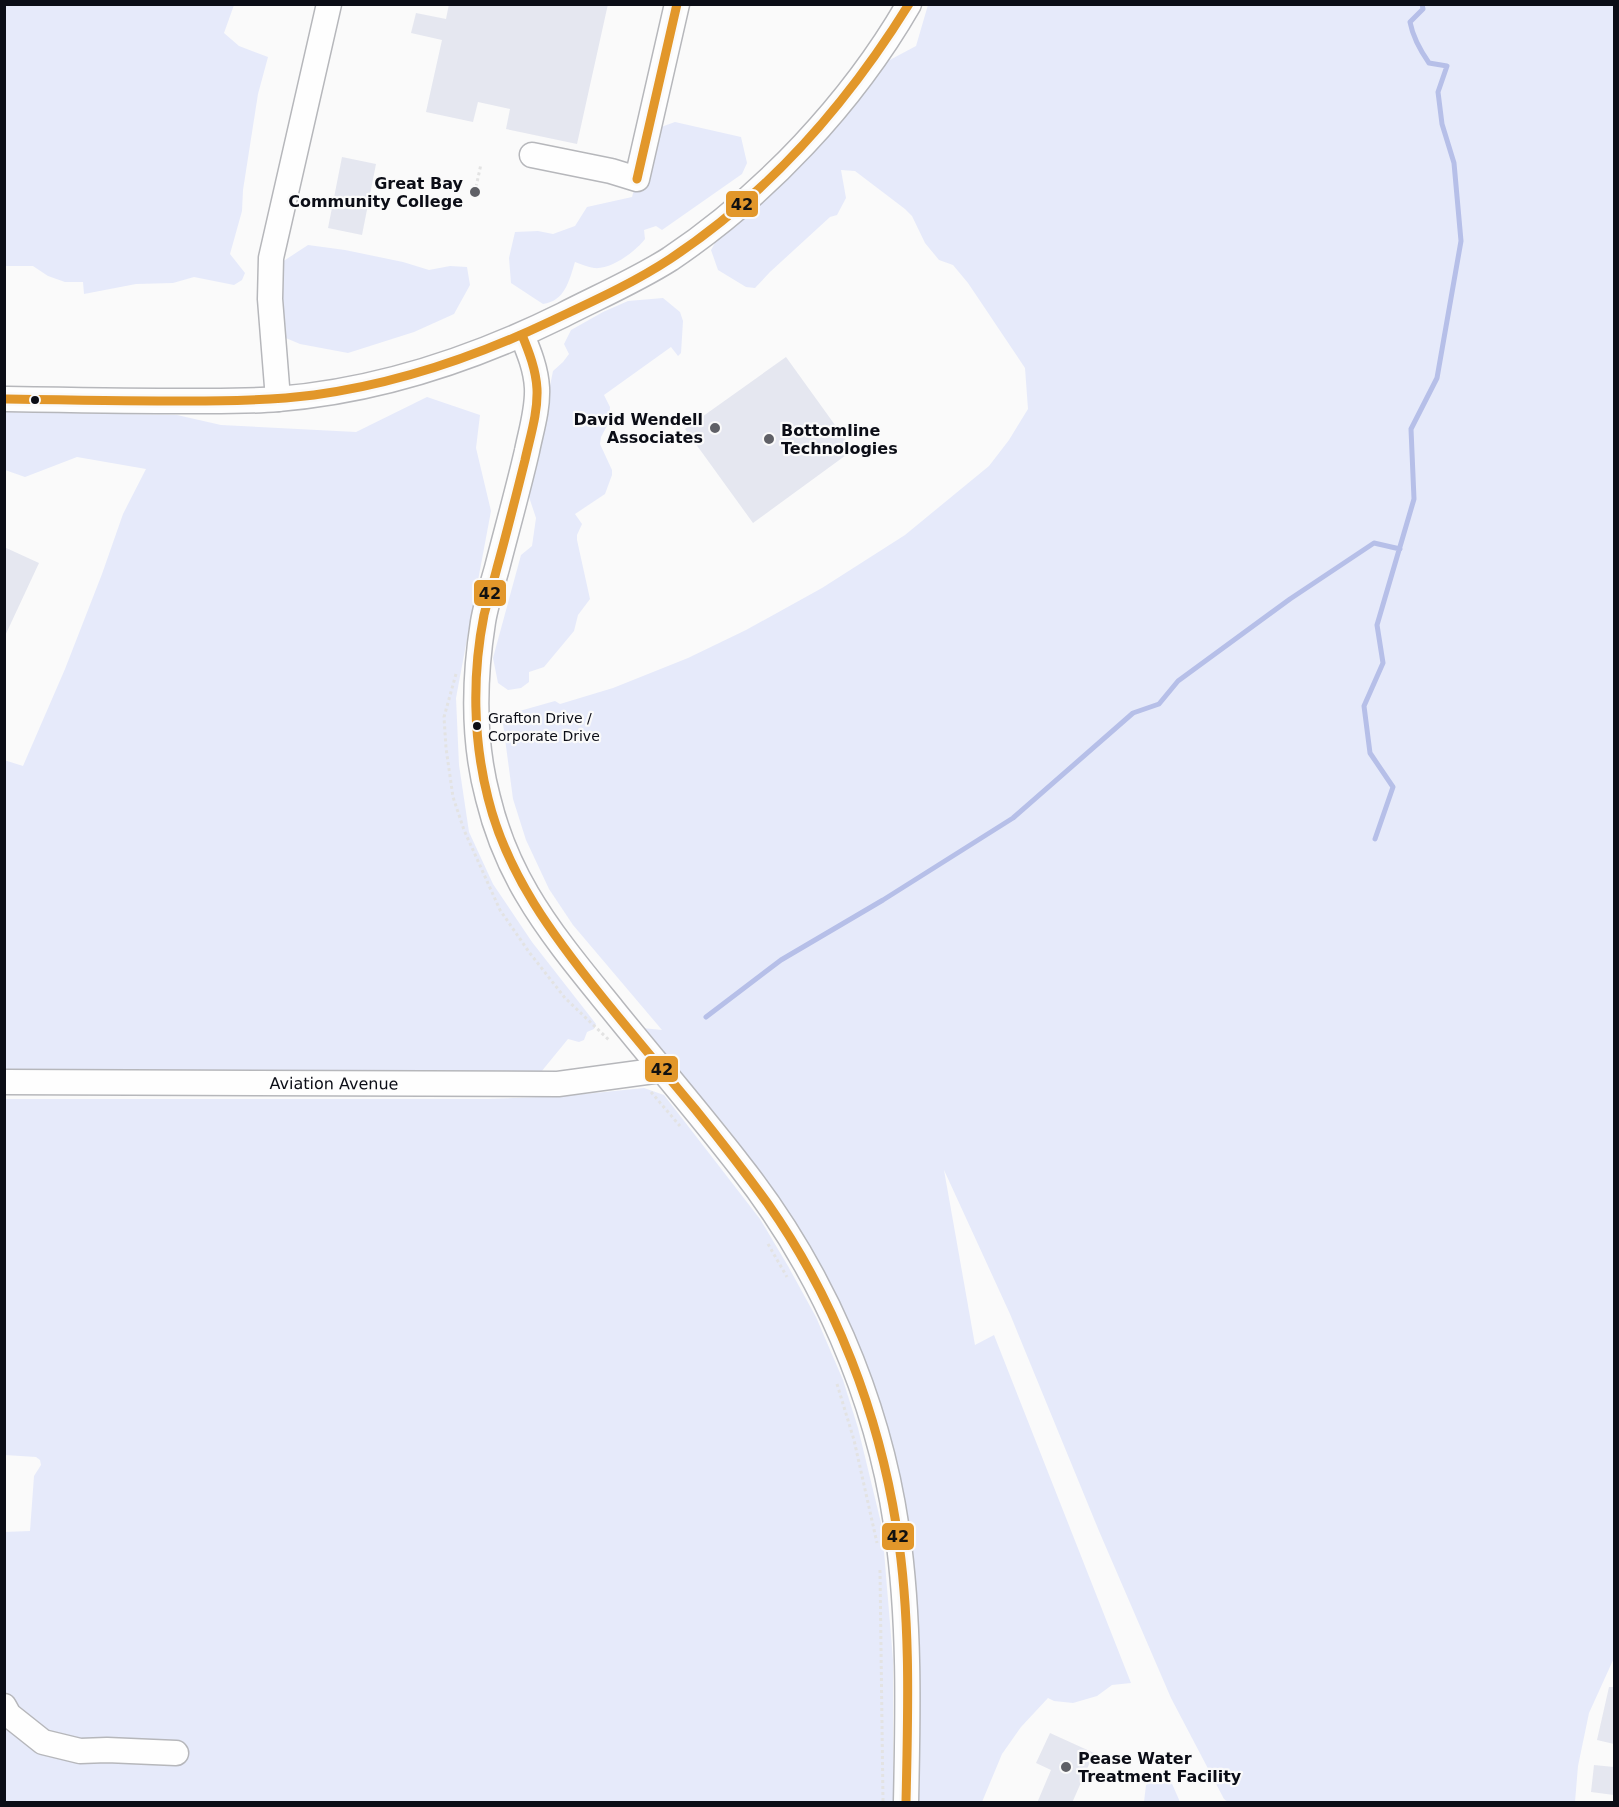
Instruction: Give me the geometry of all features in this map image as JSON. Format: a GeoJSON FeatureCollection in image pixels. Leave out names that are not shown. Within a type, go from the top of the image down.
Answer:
{"type":"FeatureCollection","features":[{"type":"Feature","properties":{"kind":"street"},"geometry":{"type":"LineString","coordinates":[[278,399],[270,299],[271,258],[329,4]]}},
{"type":"Feature","properties":{"kind":"street"},"geometry":{"type":"LineString","coordinates":[[532,155],[611,171],[637,179],[677,4]]}},
{"type":"Feature","properties":{"kind":"street"},"geometry":{"type":"LineString","coordinates":[[4,399],[223,401],[278,399],[327,393],[437,367],[522,335],[613,290],[669,259],[758,191],[790,159],[859,78],[893,31],[909,4]]}},
{"type":"Feature","properties":{"kind":"street"},"geometry":{"type":"LineString","coordinates":[[522,335],[536,376],[537,399],[520,480],[483,620],[476,716],[487,796],[499,833],[527,894],[549,928],[598,992],[654,1078],[741,1167],[806,1263],[840,1332],[868,1405],[897,1526],[902,1567],[907,1720],[906,1803]]}},
{"type":"Feature","properties":{"kind":"street","name":"Aviation Avenue"},"geometry":{"type":"LineString","coordinates":[[4,1082],[558,1084],[654,1078]]}},
{"type":"Feature","properties":{"kind":"street"},"geometry":{"type":"LineString","coordinates":[[4,1706],[9,1715],[43,1742],[80,1751],[176,1753]]}},
{"type":"Feature","properties":{"kind":"path"},"geometry":{"type":"LineString","coordinates":[[476,188],[481,164]]}},
{"type":"Feature","properties":{"kind":"path"},"geometry":{"type":"LineString","coordinates":[[450,698],[457,670]]}},
{"type":"Feature","properties":{"kind":"path"},"geometry":{"type":"LineString","coordinates":[[654,1078],[682,1128]]}},
{"type":"Feature","properties":{"kind":"path"},"geometry":{"type":"LineString","coordinates":[[763,1236],[792,1284]]}},
{"type":"Feature","properties":{"kind":"path"},"geometry":{"type":"LineString","coordinates":[[834,1375],[854,1440],[878,1546]]}},
{"type":"Feature","properties":{"kind":"path"},"geometry":{"type":"LineString","coordinates":[[880,1569],[883,1803]]}},
{"type":"Feature","properties":{"kind":"shaded area"},"geometry":{"type":"Polygon","coordinates":[[[5,4],[234,5],[224,33],[239,46],[268,57],[258,94],[243,190],[242,211],[230,254],[245,273],[242,280],[234,285],[194,277],[173,283],[136,284],[84,294],[83,282],[65,282],[48,276],[33,266],[5,266],[5,4]]]}},
{"type":"Feature","properties":{"kind":"shaded area"},"geometry":{"type":"Polygon","coordinates":[[[928,5],[1614,5],[1614,1658],[1589,1713],[1578,1766],[1575,1802],[1228,1802],[1224,1799],[1171,1698],[1099,1531],[1010,1314],[944,1170],[975,1345],[994,1335],[1131,1683],[1112,1685],[1097,1696],[1073,1703],[1048,1698],[1021,1727],[1002,1754],[982,1802],[916,1802],[894,1455],[876,1390],[856,1337],[828,1279],[792,1219],[729,1130],[642,1028],[662,1030],[573,925],[549,889],[526,840],[513,799],[502,716],[555,701],[560,704],[613,688],[688,658],[746,630],[822,588],[905,535],[989,466],[1009,440],[1028,409],[1025,368],[968,283],[953,265],[939,260],[925,243],[912,216],[905,209],[855,171],[841,170],[846,198],[837,215],[830,217],[755,288],[746,287],[718,270],[711,250],[716,241],[792,175],[828,136],[886,62],[916,46],[928,5]]]}},
{"type":"Feature","properties":{"kind":"shaded area"},"geometry":{"type":"Polygon","coordinates":[[[675,122],[741,137],[747,163],[742,174],[662,230],[656,226],[644,230],[645,239],[641,244],[615,263],[594,268],[575,262],[565,289],[550,302],[543,304],[511,283],[509,258],[515,232],[538,231],[553,234],[575,226],[587,207],[632,197],[637,179],[661,127],[675,122]]]}},
{"type":"Feature","properties":{"kind":"shaded area"},"geometry":{"type":"Polygon","coordinates":[[[308,245],[345,250],[429,270],[450,266],[467,267],[470,285],[454,314],[414,332],[348,353],[300,344],[281,336],[279,264],[308,245]]]}},
{"type":"Feature","properties":{"kind":"shaded area"},"geometry":{"type":"Polygon","coordinates":[[[663,298],[680,312],[683,321],[681,353],[678,356],[671,347],[604,395],[610,407],[609,422],[600,444],[612,470],[612,475],[605,494],[575,514],[582,524],[577,540],[590,599],[578,615],[574,631],[544,667],[529,672],[529,682],[521,688],[508,690],[498,683],[493,658],[521,555],[532,546],[536,518],[528,494],[553,371],[569,354],[564,344],[571,330],[628,301],[663,298]]]}},
{"type":"Feature","properties":{"kind":"shaded area"},"geometry":{"type":"Polygon","coordinates":[[[427,397],[480,415],[476,448],[491,511],[456,698],[459,765],[469,832],[493,884],[532,942],[596,1024],[594,1029],[587,1032],[584,1040],[579,1042],[568,1039],[541,1072],[5,1071],[4,760],[23,766],[65,669],[123,514],[146,469],[77,457],[25,477],[5,470],[5,412],[177,415],[221,425],[356,432],[427,397]]]}},
{"type":"Feature","properties":{"kind":"shaded area"},"geometry":{"type":"Polygon","coordinates":[[[644,1088],[664,1095],[760,1219],[816,1317],[843,1380],[858,1428],[882,1527],[893,1660],[893,1802],[5,1802],[4,1532],[30,1531],[34,1476],[41,1465],[40,1460],[36,1457],[5,1455],[5,1099],[488,1099],[565,1096],[644,1088]]]}},
{"type":"Feature","properties":{"kind":"shaded area"},"geometry":{"type":"Polygon","coordinates":[[[1166,1770],[1180,1802],[1144,1802],[1146,1785],[1166,1770]]]}},
{"type":"Feature","properties":{"kind":"building"},"geometry":{"type":"Polygon","coordinates":[[[449,4],[608,4],[577,144],[506,129],[510,109],[478,102],[473,122],[426,112],[442,40],[411,33],[416,13],[446,19],[449,4]]]}},
{"type":"Feature","properties":{"kind":"building"},"geometry":{"type":"Polygon","coordinates":[[[342,157],[376,164],[362,235],[328,228],[342,157]]]}},
{"type":"Feature","properties":{"kind":"building","name":"Bottomline Technologies"},"geometry":{"type":"Polygon","coordinates":[[[786,357],[853,450],[753,523],[685,429],[786,357]]]}},
{"type":"Feature","properties":{"kind":"building"},"geometry":{"type":"Polygon","coordinates":[[[4,547],[39,563],[4,638],[4,547]]]}},
{"type":"Feature","properties":{"kind":"building"},"geometry":{"type":"Polygon","coordinates":[[[1609,1687],[1614,1687],[1614,1744],[1597,1740],[1609,1687]]]}},
{"type":"Feature","properties":{"kind":"building","name":"Pease Water Treatment Facility"},"geometry":{"type":"Polygon","coordinates":[[[1050,1733],[1094,1753],[1072,1803],[1037,1803],[1051,1770],[1036,1763],[1050,1733]]]}},
{"type":"Feature","properties":{"kind":"building"},"geometry":{"type":"Polygon","coordinates":[[[1594,1765],[1614,1767],[1614,1795],[1591,1792],[1594,1765]]]}},
{"type":"Feature","properties":{"kind":"waterway"},"geometry":{"type":"LineString","coordinates":[[1375,839],[1393,787],[1370,753],[1364,706],[1383,663],[1377,625],[1414,499],[1411,429],[1437,378],[1461,241],[1454,163],[1442,124],[1438,92],[1447,66],[1429,63],[1417,44],[1410,22],[1423,9],[1422,4]]}},
{"type":"Feature","properties":{"kind":"waterway"},"geometry":{"type":"LineString","coordinates":[[706,1017],[781,960],[883,900],[1013,818],[1133,713],[1159,704],[1178,681],[1290,599],[1374,543],[1400,549]]}},
{"type":"Feature","properties":{"kind":"transit line","name":"42"},"geometry":{"type":"LineString","coordinates":[[637,179],[677,4]]}},
{"type":"Feature","properties":{"kind":"transit line","name":"42"},"geometry":{"type":"LineString","coordinates":[[4,399],[226,401],[314,395],[375,384],[434,368],[521,335],[641,277],[670,259],[740,206],[803,145],[832,111],[885,41],[909,4]]}},
{"type":"Feature","properties":{"kind":"transit line","name":"42"},"geometry":{"type":"LineString","coordinates":[[522,335],[535,375],[536,407],[518,487],[484,615],[477,661],[477,730],[488,798],[507,853],[534,904],[585,975],[704,1121],[768,1204],[792,1241],[834,1319],[866,1401],[879,1444],[897,1530],[907,1632],[906,1802]]}},
{"type":"Feature","properties":{"kind":"place","name":"Great Bay Community College"},"geometry":{"type":"Point","coordinates":[475,192]}},
{"type":"Feature","properties":{"kind":"place","name":"David Wendell Associates"},"geometry":{"type":"Point","coordinates":[715,428]}},
{"type":"Feature","properties":{"kind":"place","name":"Bottomline Technologies"},"geometry":{"type":"Point","coordinates":[769,439]}},
{"type":"Feature","properties":{"kind":"place","name":"Grafton Drive / Corporate Drive"},"geometry":{"type":"Point","coordinates":[477,726]}},
{"type":"Feature","properties":{"kind":"place","name":"Pease Water Treatment Facility"},"geometry":{"type":"Point","coordinates":[1066,1767]}}]}
